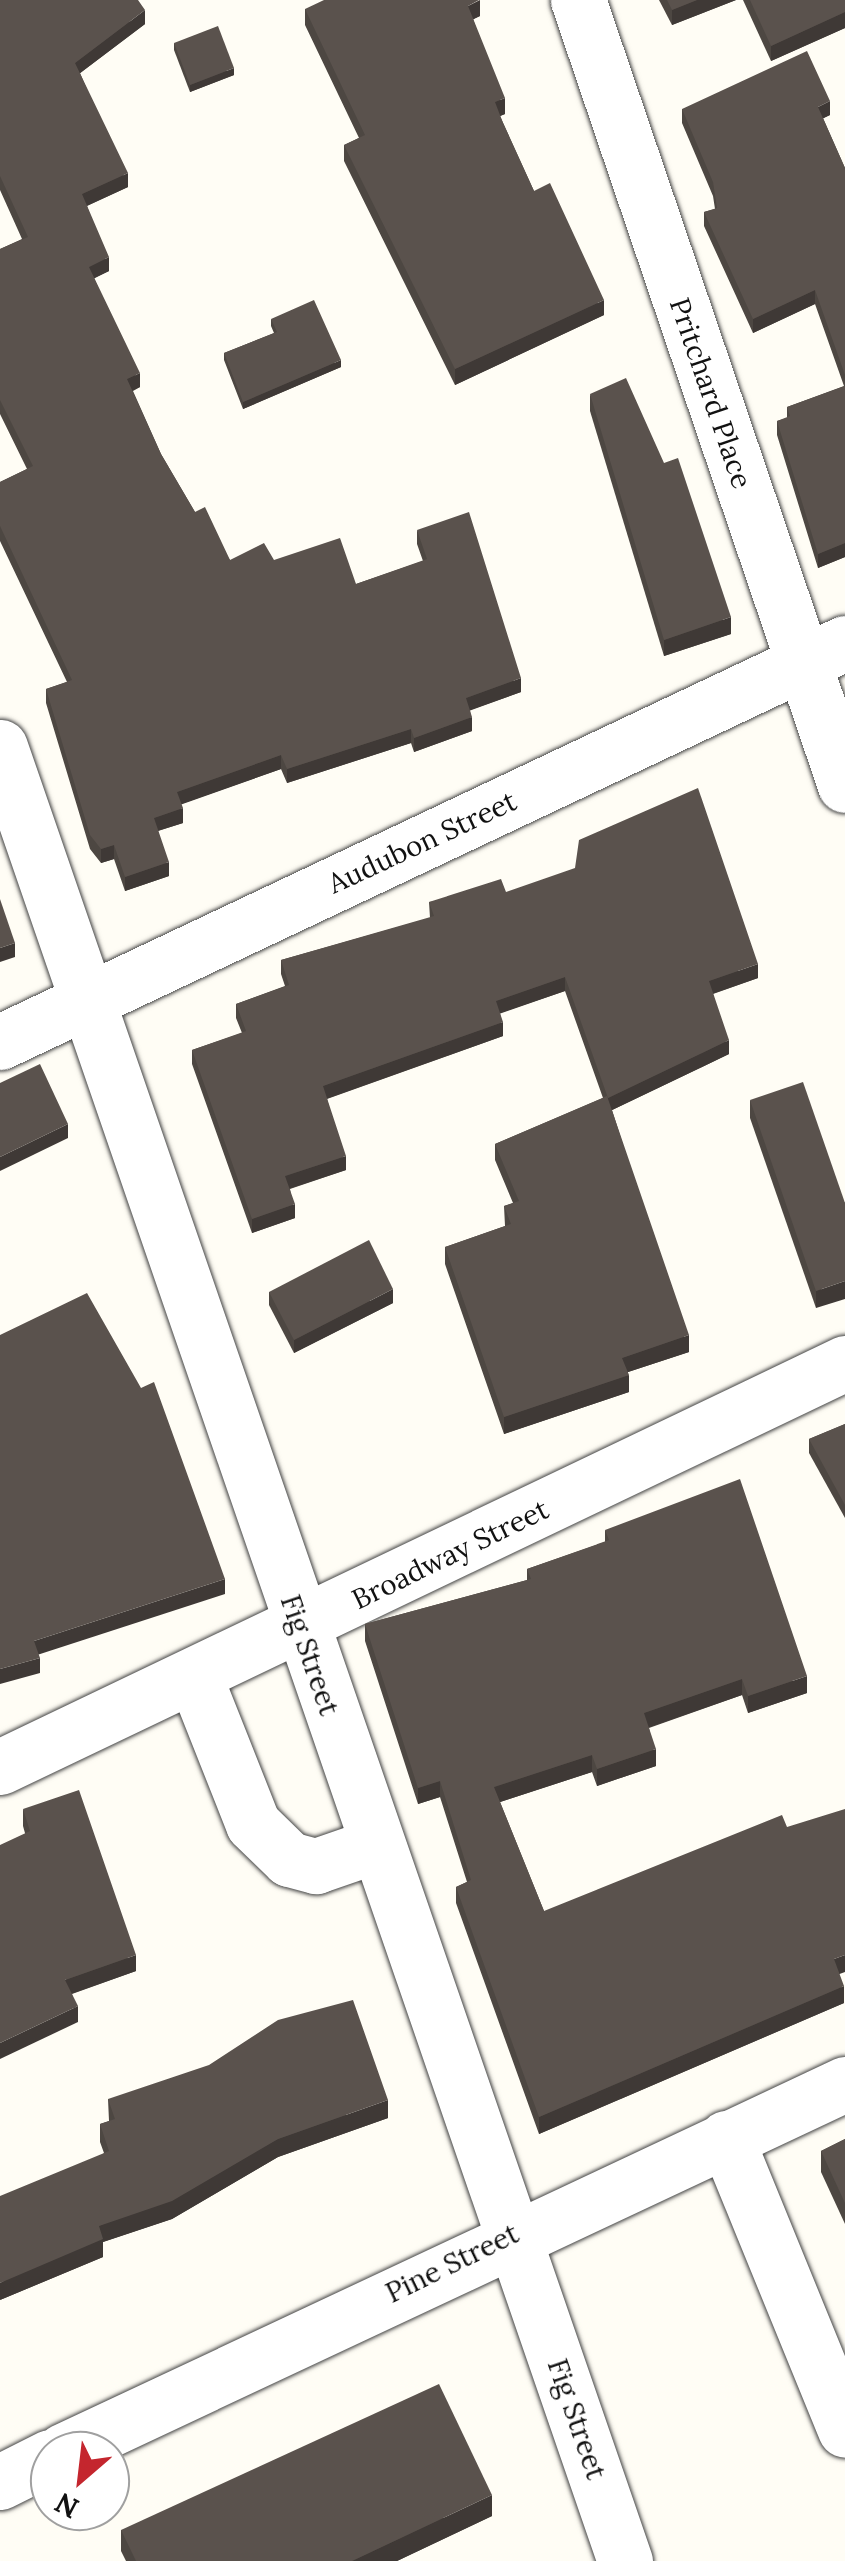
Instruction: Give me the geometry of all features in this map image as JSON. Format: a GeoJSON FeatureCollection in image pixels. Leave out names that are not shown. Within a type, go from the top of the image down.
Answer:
{"type":"FeatureCollection","features":[{"type":"Feature","properties":{"kind":"street","name":"Pritchard Place"},"geometry":{"type":"LineString","coordinates":[[578,0],[824,654],[845,785]]}},
{"type":"Feature","properties":{"kind":"street","name":"Audubon Street"},"geometry":{"type":"LineString","coordinates":[[0,1042],[824,654]]}},
{"type":"Feature","properties":{"kind":"street","name":"Fig Street"},"geometry":{"type":"LineString","coordinates":[[0,747],[84,1002],[625,2561]]}},
{"type":"Feature","properties":{"kind":"street","name":"Broadway Street"},"geometry":{"type":"LineString","coordinates":[[0,1767],[845,1363]]}},
{"type":"Feature","properties":{"kind":"street"},"geometry":{"type":"LineString","coordinates":[[194,1675],[253,1824],[289,1859],[316,1866],[377,1845]]}},
{"type":"Feature","properties":{"kind":"street","name":"Pine Street"},"geometry":{"type":"LineString","coordinates":[[104,2431],[514,2232],[845,2084]]}},
{"type":"Feature","properties":{"kind":"street"},"geometry":{"type":"LineString","coordinates":[[726,2138],[845,2430]]}},
{"type":"Feature","properties":{"kind":"street"},"geometry":{"type":"LineString","coordinates":[[0,2482],[30,2468]]}},
{"type":"Feature","properties":{"kind":"building"},"geometry":{"type":"Polygon","coordinates":[[[0,0],[138,0],[145,10],[75,63],[128,173],[82,194],[109,257],[89,267],[140,373],[127,379],[161,454],[195,512],[205,507],[230,560],[264,543],[274,560],[340,538],[356,584],[427,559],[417,530],[469,512],[521,678],[466,698],[472,717],[414,738],[411,729],[287,769],[281,755],[177,792],[183,808],[154,818],[169,862],[125,877],[114,845],[101,849],[90,835],[46,689],[72,680],[0,526],[0,482],[33,466],[0,400],[0,249],[28,237],[0,176],[0,0]]]}},
{"type":"Feature","properties":{"kind":"building"},"geometry":{"type":"Polygon","coordinates":[[[324,0],[479,0],[468,6],[505,98],[495,102],[503,123],[534,191],[550,183],[604,300],[455,369],[344,145],[365,135],[305,9],[324,0]]]}},
{"type":"Feature","properties":{"kind":"building"},"geometry":{"type":"Polygon","coordinates":[[[667,0],[697,0],[672,10],[667,0]]]}},
{"type":"Feature","properties":{"kind":"building"},"geometry":{"type":"Polygon","coordinates":[[[750,0],[845,0],[845,12],[771,46],[750,0]]]}},
{"type":"Feature","properties":{"kind":"building"},"geometry":{"type":"Polygon","coordinates":[[[218,26],[234,68],[190,85],[174,43],[218,26]]]}},
{"type":"Feature","properties":{"kind":"building"},"geometry":{"type":"Polygon","coordinates":[[[807,51],[830,101],[818,107],[845,168],[845,375],[815,290],[753,319],[704,212],[717,208],[713,182],[682,109],[807,51]]]}},
{"type":"Feature","properties":{"kind":"building"},"geometry":{"type":"Polygon","coordinates":[[[314,300],[341,360],[243,402],[224,353],[277,332],[271,319],[314,300]]]}},
{"type":"Feature","properties":{"kind":"building"},"geometry":{"type":"Polygon","coordinates":[[[626,378],[664,463],[678,458],[731,617],[664,640],[590,394],[626,378]]]}},
{"type":"Feature","properties":{"kind":"building"},"geometry":{"type":"Polygon","coordinates":[[[845,386],[845,543],[818,554],[777,421],[790,416],[787,407],[845,386]]]}},
{"type":"Feature","properties":{"kind":"building"},"geometry":{"type":"Polygon","coordinates":[[[698,788],[758,964],[709,981],[729,1040],[608,1098],[565,977],[496,1001],[503,1022],[323,1086],[346,1156],[285,1176],[295,1204],[252,1219],[192,1050],[246,1031],[236,1004],[289,985],[281,960],[434,916],[429,902],[501,879],[506,892],[575,868],[579,840],[698,788]]]}},
{"type":"Feature","properties":{"kind":"building"},"geometry":{"type":"Polygon","coordinates":[[[0,899],[15,943],[0,948],[0,899]]]}},
{"type":"Feature","properties":{"kind":"building"},"geometry":{"type":"Polygon","coordinates":[[[40,1064],[68,1124],[0,1157],[0,1083],[40,1064]]]}},
{"type":"Feature","properties":{"kind":"building"},"geometry":{"type":"Polygon","coordinates":[[[803,1082],[845,1203],[845,1281],[816,1291],[750,1100],[803,1082]]]}},
{"type":"Feature","properties":{"kind":"building"},"geometry":{"type":"Polygon","coordinates":[[[607,1096],[689,1335],[622,1358],[629,1375],[504,1417],[445,1247],[511,1224],[504,1206],[519,1201],[495,1144],[607,1096]]]}},
{"type":"Feature","properties":{"kind":"building"},"geometry":{"type":"Polygon","coordinates":[[[369,1240],[393,1289],[294,1340],[269,1292],[369,1240]]]}},
{"type":"Feature","properties":{"kind":"building"},"geometry":{"type":"Polygon","coordinates":[[[87,1293],[141,1388],[154,1382],[225,1579],[34,1641],[40,1658],[0,1669],[0,1335],[87,1293]]]}},
{"type":"Feature","properties":{"kind":"building"},"geometry":{"type":"Polygon","coordinates":[[[845,1424],[845,1505],[809,1439],[845,1424]]]}},
{"type":"Feature","properties":{"kind":"building"},"geometry":{"type":"Polygon","coordinates":[[[740,1479],[807,1676],[748,1696],[742,1679],[644,1713],[656,1749],[597,1769],[592,1755],[494,1787],[544,1911],[782,1815],[787,1827],[845,1809],[845,1955],[834,1959],[844,1986],[539,2117],[456,1887],[471,1880],[440,1781],[418,1788],[365,1624],[531,1579],[527,1569],[609,1540],[605,1530],[740,1479]]]}},
{"type":"Feature","properties":{"kind":"building"},"geometry":{"type":"Polygon","coordinates":[[[79,1790],[136,1955],[65,1980],[78,2006],[0,2043],[0,1845],[30,1831],[23,1809],[79,1790]]]}},
{"type":"Feature","properties":{"kind":"building"},"geometry":{"type":"Polygon","coordinates":[[[353,2000],[388,2100],[278,2139],[172,2201],[99,2226],[103,2239],[0,2283],[0,2196],[109,2151],[100,2124],[115,2119],[108,2099],[209,2065],[278,2020],[353,2000]]]}},
{"type":"Feature","properties":{"kind":"building"},"geometry":{"type":"Polygon","coordinates":[[[845,2139],[845,2203],[821,2151],[845,2139]]]}},
{"type":"Feature","properties":{"kind":"building"},"geometry":{"type":"Polygon","coordinates":[[[439,2384],[492,2495],[352,2561],[136,2561],[121,2531],[130,2531],[130,2526],[439,2384]]]}}]}
